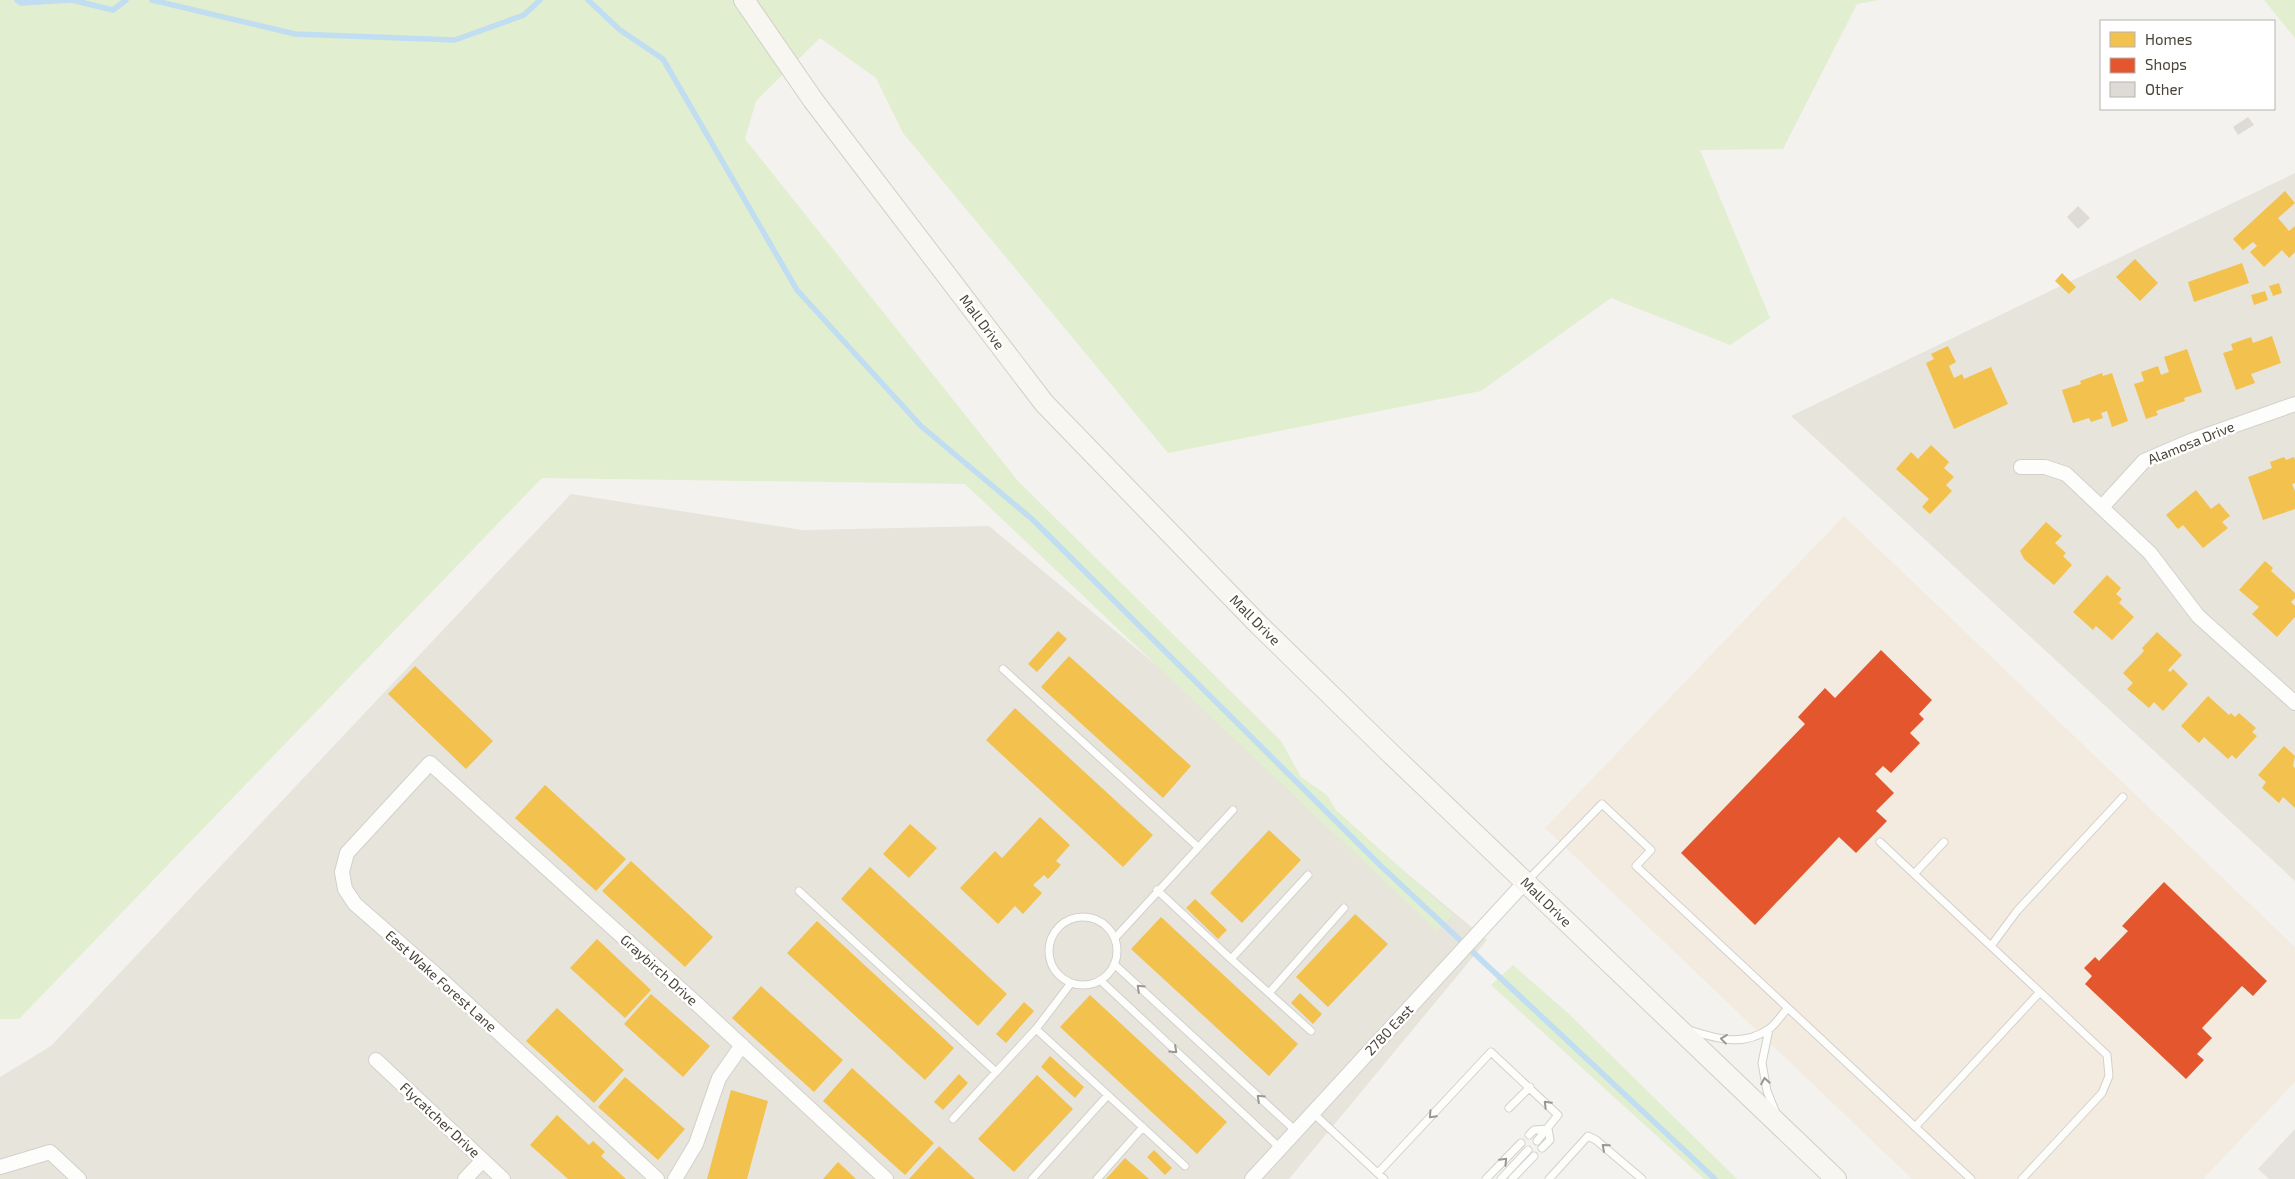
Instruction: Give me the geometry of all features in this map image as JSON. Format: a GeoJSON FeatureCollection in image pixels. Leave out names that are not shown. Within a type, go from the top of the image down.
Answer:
{"type":"FeatureCollection","features":[{"type":"Feature","properties":{"kind":"main road","name":"Mall Drive"},"geometry":{"type":"LineString","coordinates":[[744,0],[813,100],[1044,403],[1259,624],[1525,882],[1836,1179]]}},
{"type":"Feature","properties":{"kind":"street","name":"Alamosa Drive"},"geometry":{"type":"LineString","coordinates":[[2102,507],[2144,461],[2193,440],[2295,404]]}},
{"type":"Feature","properties":{"kind":"street"},"geometry":{"type":"LineString","coordinates":[[2021,467],[2046,468],[2066,474],[2150,553],[2198,616],[2295,703]]}},
{"type":"Feature","properties":{"kind":"street","name":"Graybirch Drive"},"geometry":{"type":"LineString","coordinates":[[430,763],[742,1045],[886,1179]]}},
{"type":"Feature","properties":{"kind":"street","name":"East Wake Forest Lane"},"geometry":{"type":"LineString","coordinates":[[430,763],[347,853],[342,872],[345,889],[355,904],[433,972],[657,1179]]}},
{"type":"Feature","properties":{"kind":"street","name":"2780 East"},"geometry":{"type":"LineString","coordinates":[[1252,1179],[1525,882]]}},
{"type":"Feature","properties":{"kind":"street"},"geometry":{"type":"LineString","coordinates":[[675,1179],[696,1144],[719,1078],[742,1045]]}},
{"type":"Feature","properties":{"kind":"street","name":"Flycatcher Drive"},"geometry":{"type":"LineString","coordinates":[[376,1060],[503,1179]]}},
{"type":"Feature","properties":{"kind":"street"},"geometry":{"type":"LineString","coordinates":[[0,1167],[50,1152],[79,1179]]}},
{"type":"Feature","properties":{"kind":"street"},"geometry":{"type":"LineString","coordinates":[[465,1179],[483,1160]]}},
{"type":"Feature","properties":{"kind":"lane"},"geometry":{"type":"LineString","coordinates":[[1004,669],[1198,847]]}},
{"type":"Feature","properties":{"kind":"lane"},"geometry":{"type":"LineString","coordinates":[[1991,946],[2017,911],[2123,798]]}},
{"type":"Feature","properties":{"kind":"lane"},"geometry":{"type":"LineString","coordinates":[[1525,882],[1602,804],[1651,850],[1636,866],[1971,1179]]}},
{"type":"Feature","properties":{"kind":"lane"},"geometry":{"type":"LineString","coordinates":[[1115,938],[1157,890],[1233,810]]}},
{"type":"Feature","properties":{"kind":"lane"},"geometry":{"type":"LineString","coordinates":[[1880,842],[2107,1055],[2109,1076],[2102,1093],[2022,1179]]}},
{"type":"Feature","properties":{"kind":"lane"},"geometry":{"type":"LineString","coordinates":[[1914,874],[1944,842]]}},
{"type":"Feature","properties":{"kind":"lane"},"geometry":{"type":"LineString","coordinates":[[1231,959],[1308,875]]}},
{"type":"Feature","properties":{"kind":"lane"},"geometry":{"type":"LineString","coordinates":[[1157,890],[1311,1031]]}},
{"type":"Feature","properties":{"kind":"lane"},"geometry":{"type":"LineString","coordinates":[[800,892],[996,1072]]}},
{"type":"Feature","properties":{"kind":"lane"},"geometry":{"type":"LineString","coordinates":[[1269,993],[1344,908]]}},
{"type":"Feature","properties":{"kind":"lane"},"geometry":{"type":"LineString","coordinates":[[1078,917],[1090,917],[1100,921],[1109,928],[1115,938],[1117,956],[1114,964],[1109,974],[1091,984],[1071,983],[1053,969],[1049,958],[1050,941],[1058,926],[1067,920],[1078,917]]}},
{"type":"Feature","properties":{"kind":"lane"},"geometry":{"type":"LineString","coordinates":[[1114,964],[1296,1131]]}},
{"type":"Feature","properties":{"kind":"lane"},"geometry":{"type":"LineString","coordinates":[[1100,980],[1280,1148]]}},
{"type":"Feature","properties":{"kind":"lane"},"geometry":{"type":"LineString","coordinates":[[952,1119],[1036,1029],[1071,983]]}},
{"type":"Feature","properties":{"kind":"lane"},"geometry":{"type":"LineString","coordinates":[[1915,1127],[2040,992]]}},
{"type":"Feature","properties":{"kind":"lane"},"geometry":{"type":"LineString","coordinates":[[1676,1026],[1720,1040],[1744,1041],[1770,1028],[1788,1008]]}},
{"type":"Feature","properties":{"kind":"lane"},"geometry":{"type":"LineString","coordinates":[[1770,1028],[1762,1063],[1767,1091],[1782,1127]]}},
{"type":"Feature","properties":{"kind":"lane"},"geometry":{"type":"LineString","coordinates":[[1036,1029],[1186,1166]]}},
{"type":"Feature","properties":{"kind":"lane"},"geometry":{"type":"LineString","coordinates":[[1378,1174],[1491,1052],[1558,1115],[1537,1141]]}},
{"type":"Feature","properties":{"kind":"lane"},"geometry":{"type":"LineString","coordinates":[[1509,1108],[1530,1087]]}},
{"type":"Feature","properties":{"kind":"lane"},"geometry":{"type":"LineString","coordinates":[[1032,1179],[1108,1095]]}},
{"type":"Feature","properties":{"kind":"lane"},"geometry":{"type":"LineString","coordinates":[[1313,1113],[1384,1179]]}},
{"type":"Feature","properties":{"kind":"lane"},"geometry":{"type":"LineString","coordinates":[[1097,1179],[1143,1127]]}},
{"type":"Feature","properties":{"kind":"lane"},"geometry":{"type":"LineString","coordinates":[[1529,1136],[1534,1130],[1548,1129]]}},
{"type":"Feature","properties":{"kind":"lane"},"geometry":{"type":"LineString","coordinates":[[1542,1148],[1550,1140],[1548,1129]]}},
{"type":"Feature","properties":{"kind":"lane"},"geometry":{"type":"LineString","coordinates":[[1549,1179],[1588,1136],[1596,1140],[1642,1179]]}},
{"type":"Feature","properties":{"kind":"lane"},"geometry":{"type":"LineString","coordinates":[[1486,1179],[1521,1144]]}},
{"type":"Feature","properties":{"kind":"lane"},"geometry":{"type":"LineString","coordinates":[[1501,1179],[1528,1150]]}},
{"type":"Feature","properties":{"kind":"lane"},"geometry":{"type":"LineString","coordinates":[[1512,1179],[1534,1156]]}},
{"type":"Feature","properties":{"kind":"shaded area"},"geometry":{"type":"Polygon","coordinates":[[[2295,173],[2295,881],[1791,416],[2295,173]]]}},
{"type":"Feature","properties":{"kind":"shaded area"},"geometry":{"type":"Polygon","coordinates":[[[571,494],[803,530],[989,526],[1487,940],[1289,1179],[0,1179],[0,1077],[51,1046],[571,494]]]}},
{"type":"Feature","properties":{"kind":"shaded area"},"geometry":{"type":"Polygon","coordinates":[[[1844,516],[2295,947],[2295,1082],[2203,1179],[1912,1179],[1545,828],[1844,516]]]}},
{"type":"Feature","properties":{"kind":"shaded area"},"geometry":{"type":"Polygon","coordinates":[[[2295,1129],[2295,1179],[2269,1179],[2258,1169],[2295,1129]]]}},
{"type":"Feature","properties":{"kind":"green space"},"geometry":{"type":"Polygon","coordinates":[[[0,0],[1879,0],[1857,4],[1783,149],[1700,150],[1770,318],[1730,345],[1611,298],[1481,391],[1168,453],[903,133],[876,78],[820,38],[756,101],[745,139],[1018,481],[1281,741],[1301,777],[1327,795],[1336,810],[1453,915],[1437,931],[965,484],[542,478],[19,1019],[0,1019],[0,0]]]}},
{"type":"Feature","properties":{"kind":"green space"},"geometry":{"type":"Polygon","coordinates":[[[2264,0],[2295,0],[2295,38],[2264,0]]]}},
{"type":"Feature","properties":{"kind":"green space"},"geometry":{"type":"Polygon","coordinates":[[[1513,965],[1569,1014],[1737,1179],[1704,1179],[1491,985],[1513,965]]]}},
{"type":"Feature","properties":{"kind":"building: Homes"},"geometry":{"type":"Polygon","coordinates":[[[2285,191],[2295,203],[2278,218],[2289,231],[2295,226],[2295,252],[2289,258],[2282,250],[2264,267],[2250,252],[2257,246],[2253,242],[2243,250],[2233,239],[2285,191]]]}},
{"type":"Feature","properties":{"kind":"building: Homes"},"geometry":{"type":"Polygon","coordinates":[[[2135,259],[2158,283],[2140,301],[2116,277],[2135,259]]]}},
{"type":"Feature","properties":{"kind":"building: Homes"},"geometry":{"type":"Polygon","coordinates":[[[2242,263],[2249,283],[2194,302],[2188,282],[2242,263]]]}},
{"type":"Feature","properties":{"kind":"building: Homes"},"geometry":{"type":"Polygon","coordinates":[[[2062,273],[2076,287],[2069,294],[2055,281],[2062,273]]]}},
{"type":"Feature","properties":{"kind":"building: Homes"},"geometry":{"type":"Polygon","coordinates":[[[2279,283],[2282,293],[2273,296],[2269,286],[2279,283]]]}},
{"type":"Feature","properties":{"kind":"building: Homes"},"geometry":{"type":"Polygon","coordinates":[[[2265,291],[2268,300],[2254,305],[2251,295],[2265,291]]]}},
{"type":"Feature","properties":{"kind":"building: Homes"},"geometry":{"type":"Polygon","coordinates":[[[2272,336],[2281,363],[2251,374],[2255,383],[2236,390],[2223,353],[2233,350],[2231,344],[2251,337],[2253,343],[2272,336]]]}},
{"type":"Feature","properties":{"kind":"building: Homes"},"geometry":{"type":"Polygon","coordinates":[[[1948,346],[1956,362],[1949,366],[1954,378],[1962,374],[1964,379],[1991,367],[2008,404],[1954,429],[1926,363],[1934,359],[1931,354],[1948,346]]]}},
{"type":"Feature","properties":{"kind":"building: Homes"},"geometry":{"type":"Polygon","coordinates":[[[2187,349],[2202,392],[2184,398],[2185,401],[2156,411],[2158,415],[2146,419],[2134,384],[2144,381],[2141,372],[2158,366],[2161,375],[2169,372],[2164,357],[2187,349]]]}},
{"type":"Feature","properties":{"kind":"building: Homes"},"geometry":{"type":"Polygon","coordinates":[[[2102,373],[2103,376],[2112,373],[2128,421],[2112,427],[2107,411],[2101,413],[2103,418],[2091,422],[2089,418],[2073,423],[2062,390],[2081,384],[2080,381],[2102,373]]]}},
{"type":"Feature","properties":{"kind":"building: Homes"},"geometry":{"type":"Polygon","coordinates":[[[1931,445],[1949,462],[1944,468],[1954,477],[1946,485],[1952,491],[1930,514],[1922,507],[1929,499],[1896,469],[1911,452],[1918,459],[1931,445]]]}},
{"type":"Feature","properties":{"kind":"building: Homes"},"geometry":{"type":"Polygon","coordinates":[[[2284,457],[2286,460],[2294,457],[2295,460],[2295,483],[2292,484],[2295,491],[2295,509],[2263,520],[2248,477],[2272,468],[2270,462],[2284,457]]]}},
{"type":"Feature","properties":{"kind":"building: Homes"},"geometry":{"type":"Polygon","coordinates":[[[2196,490],[2211,509],[2219,503],[2230,516],[2222,522],[2228,528],[2203,548],[2183,525],[2178,529],[2166,515],[2196,490]]]}},
{"type":"Feature","properties":{"kind":"building: Homes"},"geometry":{"type":"Polygon","coordinates":[[[2046,522],[2062,536],[2055,543],[2066,553],[2063,556],[2072,565],[2054,585],[2024,559],[2020,551],[2046,522]]]}},
{"type":"Feature","properties":{"kind":"building: Homes"},"geometry":{"type":"Polygon","coordinates":[[[2265,561],[2273,568],[2271,571],[2295,593],[2295,598],[2291,602],[2295,606],[2295,617],[2277,637],[2252,614],[2259,607],[2239,590],[2265,561]]]}},
{"type":"Feature","properties":{"kind":"building: Homes"},"geometry":{"type":"Polygon","coordinates":[[[2107,575],[2121,588],[2116,594],[2122,599],[2119,603],[2134,617],[2112,640],[2096,626],[2093,630],[2073,612],[2107,575]]]}},
{"type":"Feature","properties":{"kind":"building: Homes"},"geometry":{"type":"Polygon","coordinates":[[[1058,631],[1067,639],[1037,672],[1028,664],[1058,631]]]}},
{"type":"Feature","properties":{"kind":"building: Homes"},"geometry":{"type":"Polygon","coordinates":[[[2157,632],[2182,655],[2168,670],[2170,672],[2173,669],[2188,684],[2163,711],[2154,702],[2149,708],[2127,689],[2133,683],[2123,673],[2144,651],[2142,648],[2157,632]]]}},
{"type":"Feature","properties":{"kind":"building: Homes"},"geometry":{"type":"Polygon","coordinates":[[[1069,656],[1191,766],[1163,798],[1041,687],[1069,656]]]}},
{"type":"Feature","properties":{"kind":"building: Homes"},"geometry":{"type":"Polygon","coordinates":[[[415,666],[493,741],[466,769],[388,694],[415,666]]]}},
{"type":"Feature","properties":{"kind":"building: Homes"},"geometry":{"type":"Polygon","coordinates":[[[2208,696],[2229,715],[2231,713],[2235,717],[2239,713],[2256,728],[2252,732],[2257,736],[2236,759],[2232,755],[2228,759],[2204,737],[2199,743],[2181,726],[2208,696]]]}},
{"type":"Feature","properties":{"kind":"building: Homes"},"geometry":{"type":"Polygon","coordinates":[[[1015,708],[1153,835],[1123,867],[986,740],[1015,708]]]}},
{"type":"Feature","properties":{"kind":"building: Homes"},"geometry":{"type":"Polygon","coordinates":[[[2284,746],[2295,756],[2293,766],[2295,768],[2295,808],[2283,797],[2279,803],[2262,788],[2266,782],[2258,775],[2284,746]]]}},
{"type":"Feature","properties":{"kind":"building: Homes"},"geometry":{"type":"Polygon","coordinates":[[[545,785],[626,859],[596,891],[515,818],[545,785]]]}},
{"type":"Feature","properties":{"kind":"building: Homes"},"geometry":{"type":"Polygon","coordinates":[[[1040,817],[1070,845],[1056,861],[1061,865],[1048,879],[1044,875],[1033,885],[1042,893],[1023,914],[1015,906],[998,924],[960,888],[995,851],[1002,858],[1040,817]]]}},
{"type":"Feature","properties":{"kind":"building: Homes"},"geometry":{"type":"Polygon","coordinates":[[[910,824],[937,848],[909,878],[883,854],[910,824]]]}},
{"type":"Feature","properties":{"kind":"building: Homes"},"geometry":{"type":"Polygon","coordinates":[[[1269,830],[1301,860],[1242,923],[1210,893],[1269,830]]]}},
{"type":"Feature","properties":{"kind":"building: Homes"},"geometry":{"type":"Polygon","coordinates":[[[631,861],[713,937],[685,967],[602,891],[631,861]]]}},
{"type":"Feature","properties":{"kind":"building: Homes"},"geometry":{"type":"Polygon","coordinates":[[[870,867],[1007,994],[978,1026],[841,899],[870,867]]]}},
{"type":"Feature","properties":{"kind":"building: Homes"},"geometry":{"type":"Polygon","coordinates":[[[1195,899],[1227,930],[1218,939],[1186,908],[1195,899]]]}},
{"type":"Feature","properties":{"kind":"building: Homes"},"geometry":{"type":"Polygon","coordinates":[[[1355,914],[1388,944],[1328,1007],[1296,977],[1355,914]]]}},
{"type":"Feature","properties":{"kind":"building: Homes"},"geometry":{"type":"Polygon","coordinates":[[[1161,917],[1298,1044],[1269,1076],[1131,949],[1161,917]]]}},
{"type":"Feature","properties":{"kind":"building: Homes"},"geometry":{"type":"Polygon","coordinates":[[[817,921],[954,1048],[925,1080],[787,953],[817,921]]]}},
{"type":"Feature","properties":{"kind":"building: Homes"},"geometry":{"type":"Polygon","coordinates":[[[597,939],[651,990],[625,1018],[570,968],[597,939]]]}},
{"type":"Feature","properties":{"kind":"building: Homes"},"geometry":{"type":"Polygon","coordinates":[[[761,986],[843,1060],[814,1092],[732,1018],[761,986]]]}},
{"type":"Feature","properties":{"kind":"building: Homes"},"geometry":{"type":"Polygon","coordinates":[[[1300,993],[1322,1014],[1313,1024],[1291,1003],[1300,993]]]}},
{"type":"Feature","properties":{"kind":"building: Homes"},"geometry":{"type":"Polygon","coordinates":[[[651,994],[710,1046],[683,1077],[624,1024],[651,994]]]}},
{"type":"Feature","properties":{"kind":"building: Homes"},"geometry":{"type":"Polygon","coordinates":[[[1090,995],[1227,1122],[1197,1154],[1060,1027],[1090,995]]]}},
{"type":"Feature","properties":{"kind":"building: Homes"},"geometry":{"type":"Polygon","coordinates":[[[1024,1002],[1034,1011],[1006,1043],[996,1034],[1024,1002]]]}},
{"type":"Feature","properties":{"kind":"building: Homes"},"geometry":{"type":"Polygon","coordinates":[[[557,1008],[624,1070],[594,1103],[526,1041],[557,1008]]]}},
{"type":"Feature","properties":{"kind":"building: Homes"},"geometry":{"type":"Polygon","coordinates":[[[1050,1056],[1084,1087],[1075,1098],[1041,1067],[1050,1056]]]}},
{"type":"Feature","properties":{"kind":"building: Homes"},"geometry":{"type":"Polygon","coordinates":[[[852,1068],[934,1143],[905,1175],[823,1101],[852,1068]]]}},
{"type":"Feature","properties":{"kind":"building: Homes"},"geometry":{"type":"Polygon","coordinates":[[[959,1074],[968,1083],[943,1110],[934,1102],[959,1074]]]}},
{"type":"Feature","properties":{"kind":"building: Homes"},"geometry":{"type":"Polygon","coordinates":[[[1037,1075],[1073,1109],[1014,1172],[978,1139],[1037,1075]]]}},
{"type":"Feature","properties":{"kind":"building: Homes"},"geometry":{"type":"Polygon","coordinates":[[[625,1077],[685,1129],[658,1160],[598,1107],[625,1077]]]}},
{"type":"Feature","properties":{"kind":"building: Homes"},"geometry":{"type":"Polygon","coordinates":[[[731,1090],[768,1101],[747,1179],[707,1179],[731,1090]]]}},
{"type":"Feature","properties":{"kind":"building: Homes"},"geometry":{"type":"Polygon","coordinates":[[[557,1115],[589,1145],[593,1141],[605,1152],[601,1156],[626,1179],[568,1179],[530,1145],[557,1115]]]}},
{"type":"Feature","properties":{"kind":"building: Homes"},"geometry":{"type":"Polygon","coordinates":[[[939,1146],[975,1179],[909,1179],[939,1146]]]}},
{"type":"Feature","properties":{"kind":"building: Homes"},"geometry":{"type":"Polygon","coordinates":[[[1154,1150],[1172,1168],[1165,1175],[1147,1157],[1154,1150]]]}},
{"type":"Feature","properties":{"kind":"building: Homes"},"geometry":{"type":"Polygon","coordinates":[[[1125,1158],[1149,1179],[1106,1179],[1125,1158]]]}},
{"type":"Feature","properties":{"kind":"building: Homes"},"geometry":{"type":"Polygon","coordinates":[[[838,1162],[856,1179],[823,1179],[838,1162]]]}},
{"type":"Feature","properties":{"kind":"building: Shops"},"geometry":{"type":"Polygon","coordinates":[[[1881,650],[1932,700],[1919,714],[1924,719],[1910,733],[1920,743],[1891,773],[1883,766],[1875,774],[1894,793],[1876,811],[1887,821],[1856,853],[1839,837],[1755,925],[1681,853],[1805,724],[1798,717],[1825,688],[1835,698],[1881,650]]]}},
{"type":"Feature","properties":{"kind":"building: Shops"},"geometry":{"type":"Polygon","coordinates":[[[2164,882],[2267,981],[2253,996],[2242,986],[2202,1028],[2212,1038],[2197,1054],[2204,1060],[2186,1079],[2085,984],[2092,976],[2084,968],[2095,957],[2099,961],[2128,931],[2122,926],[2164,882]]]}},
{"type":"Feature","properties":{"kind":"building: Other"},"geometry":{"type":"Polygon","coordinates":[[[2248,117],[2254,125],[2238,135],[2233,127],[2248,117]]]}},
{"type":"Feature","properties":{"kind":"building: Other"},"geometry":{"type":"Polygon","coordinates":[[[2078,206],[2090,218],[2078,229],[2067,217],[2078,206]]]}},
{"type":"Feature","properties":{"kind":"waterway"},"geometry":{"type":"LineString","coordinates":[[17,0],[21,3],[71,0]]}},
{"type":"Feature","properties":{"kind":"waterway"},"geometry":{"type":"LineString","coordinates":[[72,0],[113,10],[126,0]]}},
{"type":"Feature","properties":{"kind":"waterway"},"geometry":{"type":"LineString","coordinates":[[152,0],[295,34],[455,40],[524,15],[540,0]]}},
{"type":"Feature","properties":{"kind":"waterway"},"geometry":{"type":"LineString","coordinates":[[588,0],[620,30],[663,59],[797,290],[921,426],[1032,519],[1381,866],[1715,1179]]}}]}
